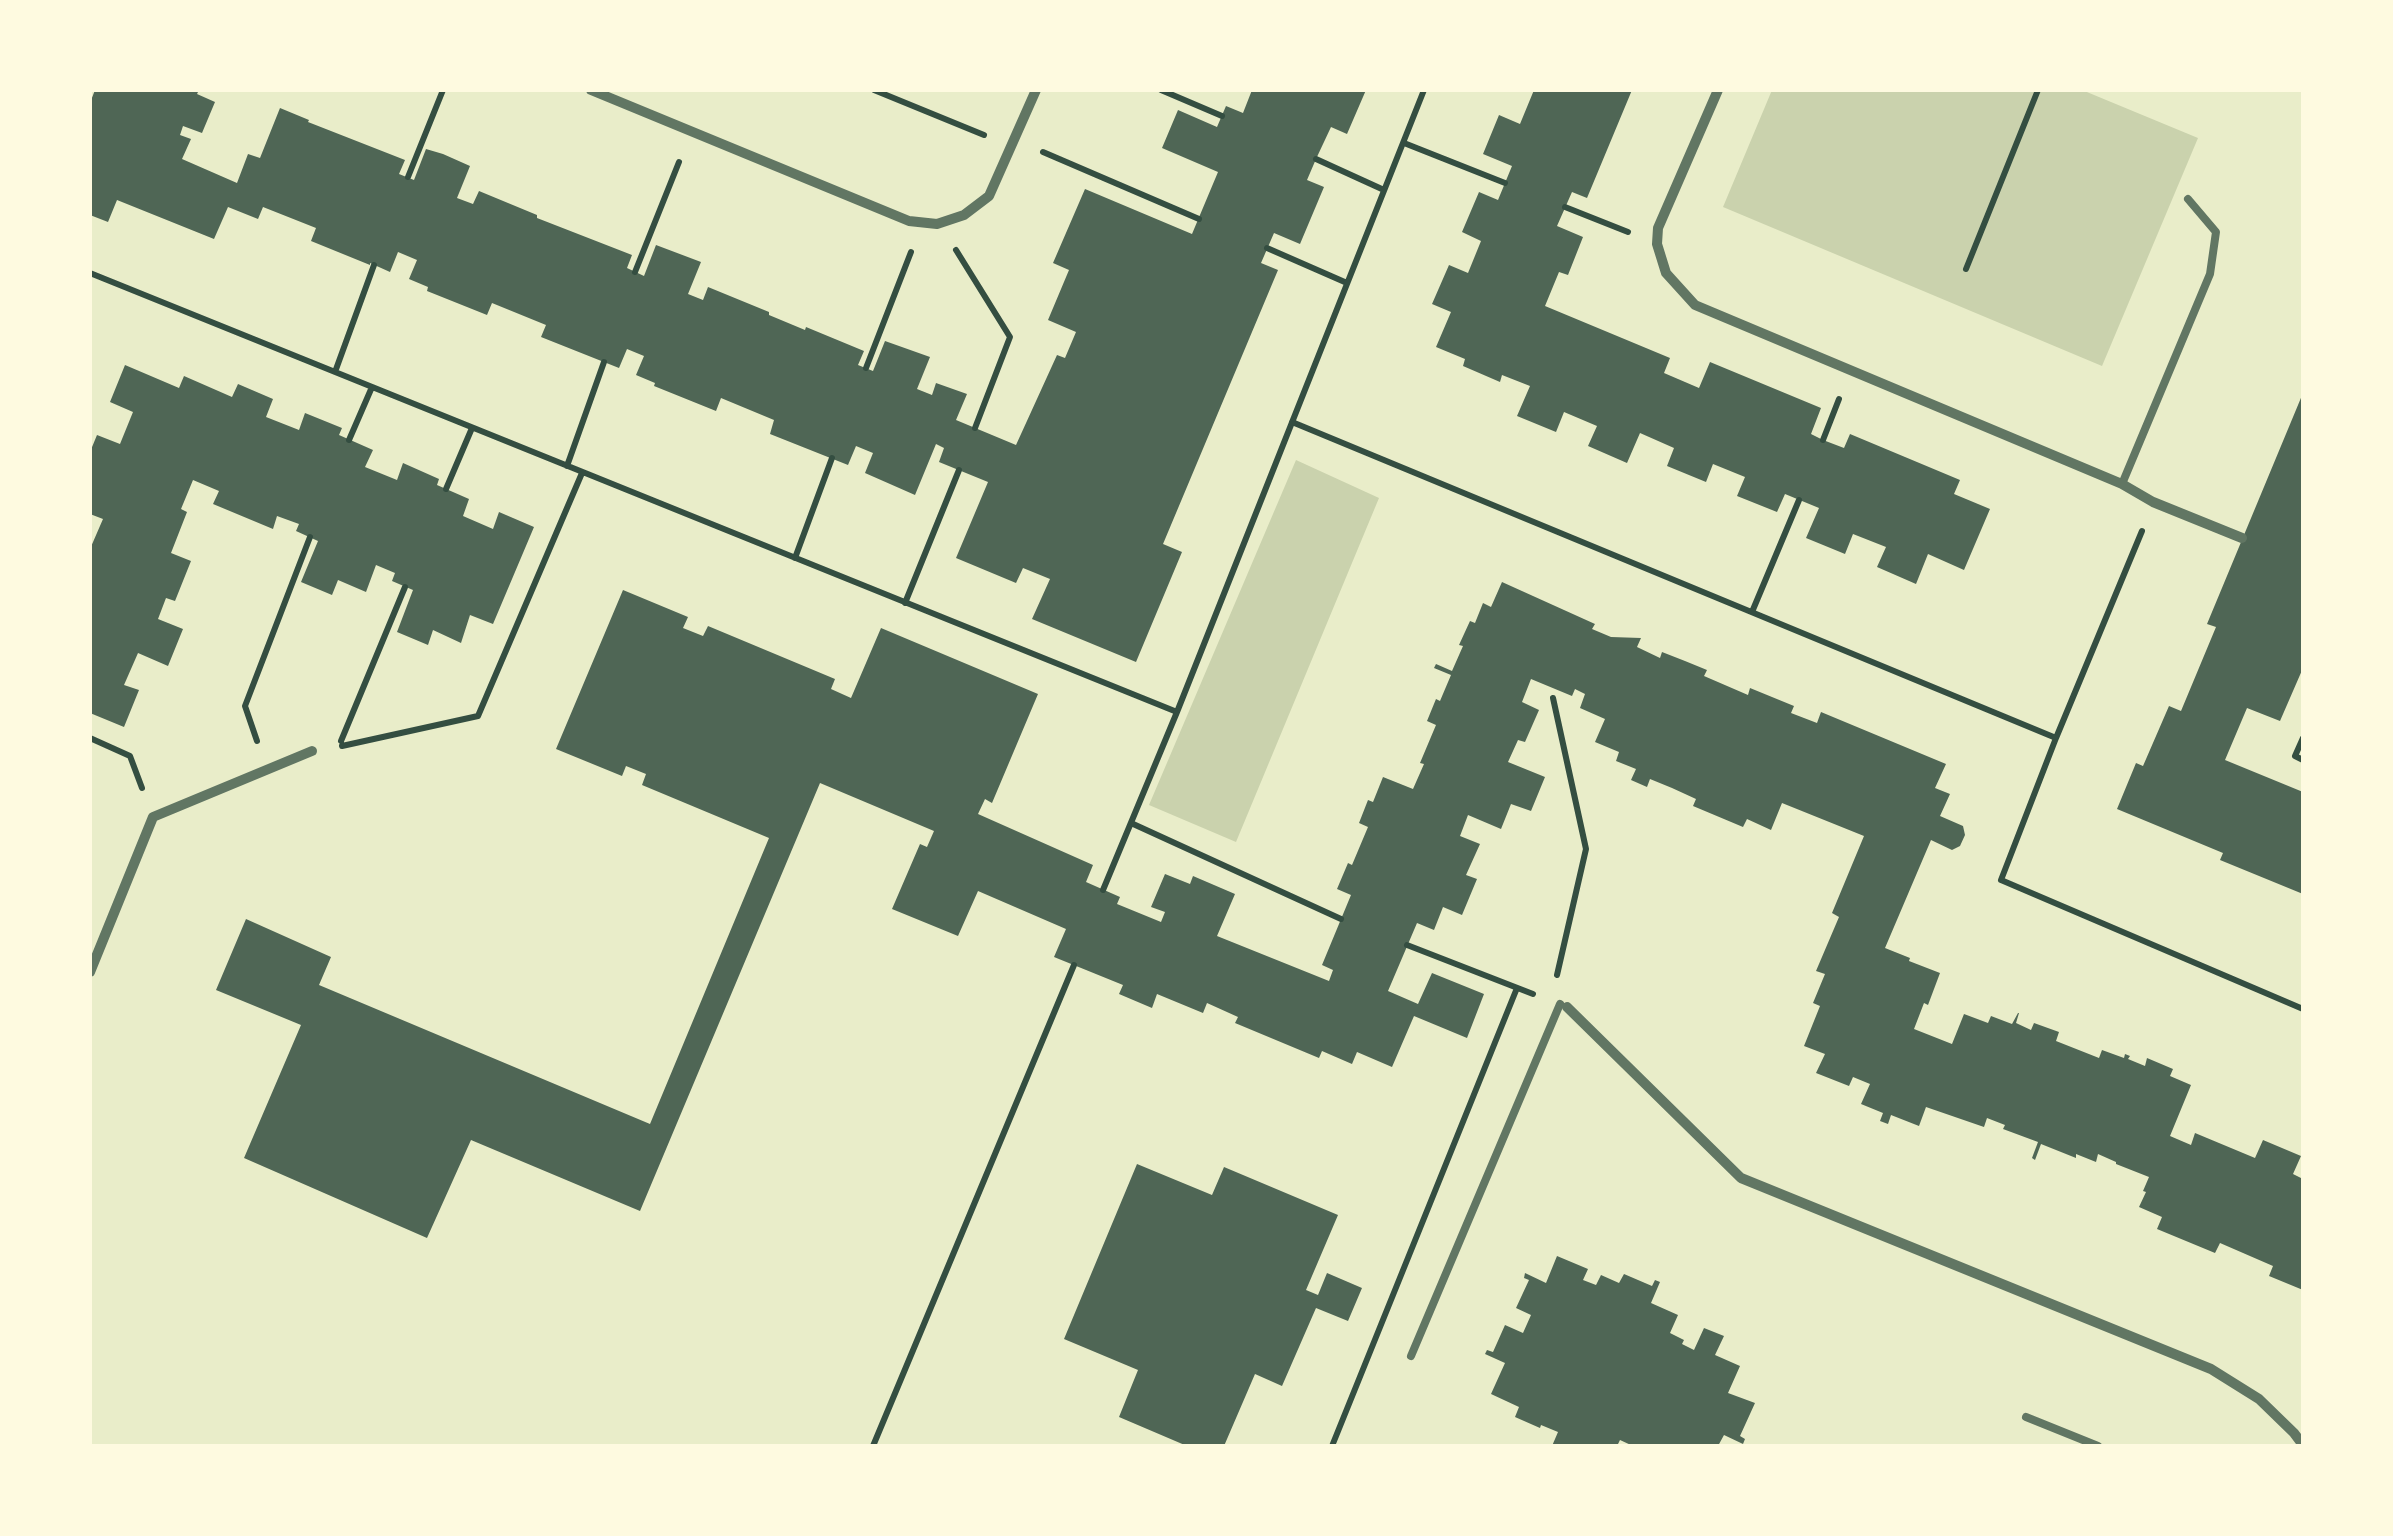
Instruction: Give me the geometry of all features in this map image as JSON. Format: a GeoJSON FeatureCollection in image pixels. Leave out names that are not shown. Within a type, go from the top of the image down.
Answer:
{"type":"FeatureCollection","features":[{"type":"Feature","properties":{"kind":"street"},"geometry":{"type":"LineString","coordinates":[[591,90],[909,221],[940,224],[964,215],[990,196],[1036,90]]}},
{"type":"Feature","properties":{"kind":"street"},"geometry":{"type":"LineString","coordinates":[[1718,90],[1658,228],[1657,244],[1666,273],[1695,304],[2242,538]]}},
{"type":"Feature","properties":{"kind":"street"},"geometry":{"type":"LineString","coordinates":[[90,972],[152,818],[312,752]]}},
{"type":"Feature","properties":{"kind":"street"},"geometry":{"type":"LineString","coordinates":[[1559,1004],[1741,1178],[2210,1370],[2259,1398],[2303,1446]]}},
{"type":"Feature","properties":{"kind":"lane"},"geometry":{"type":"LineString","coordinates":[[2122,484],[2210,274],[2216,232],[2188,199]]}},
{"type":"Feature","properties":{"kind":"lane"},"geometry":{"type":"LineString","coordinates":[[1411,1356],[1559,1004]]}},
{"type":"Feature","properties":{"kind":"lane"},"geometry":{"type":"LineString","coordinates":[[2026,1416],[2098,1446]]}},
{"type":"Feature","properties":{"kind":"path"},"geometry":{"type":"LineString","coordinates":[[408,177],[443,90]]}},
{"type":"Feature","properties":{"kind":"path"},"geometry":{"type":"LineString","coordinates":[[874,90],[1198,219]]}},
{"type":"Feature","properties":{"kind":"path"},"geometry":{"type":"LineString","coordinates":[[1162,90],[1222,116]]}},
{"type":"Feature","properties":{"kind":"path"},"geometry":{"type":"LineString","coordinates":[[1103,890],[1424,90]]}},
{"type":"Feature","properties":{"kind":"path"},"geometry":{"type":"LineString","coordinates":[[1966,270],[2038,90]]}},
{"type":"Feature","properties":{"kind":"path"},"geometry":{"type":"LineString","coordinates":[[635,272],[691,132]]}},
{"type":"Feature","properties":{"kind":"path"},"geometry":{"type":"LineString","coordinates":[[1404,143],[1505,183]]}},
{"type":"Feature","properties":{"kind":"path"},"geometry":{"type":"LineString","coordinates":[[1316,159],[1384,190]]}},
{"type":"Feature","properties":{"kind":"path"},"geometry":{"type":"LineString","coordinates":[[1566,206],[1657,244]]}},
{"type":"Feature","properties":{"kind":"path"},"geometry":{"type":"LineString","coordinates":[[866,368],[922,223]]}},
{"type":"Feature","properties":{"kind":"path"},"geometry":{"type":"LineString","coordinates":[[940,224],[1010,337],[974,428]]}},
{"type":"Feature","properties":{"kind":"path"},"geometry":{"type":"LineString","coordinates":[[1268,248],[1348,283]]}},
{"type":"Feature","properties":{"kind":"path"},"geometry":{"type":"LineString","coordinates":[[335,372],[374,264]]}},
{"type":"Feature","properties":{"kind":"path"},"geometry":{"type":"LineString","coordinates":[[90,273],[1176,712]]}},
{"type":"Feature","properties":{"kind":"path"},"geometry":{"type":"LineString","coordinates":[[567,466],[604,362]]}},
{"type":"Feature","properties":{"kind":"path"},"geometry":{"type":"LineString","coordinates":[[349,440],[372,387]]}},
{"type":"Feature","properties":{"kind":"path"},"geometry":{"type":"LineString","coordinates":[[1292,422],[2056,738]]}},
{"type":"Feature","properties":{"kind":"path"},"geometry":{"type":"LineString","coordinates":[[446,489],[472,428]]}},
{"type":"Feature","properties":{"kind":"path"},"geometry":{"type":"LineString","coordinates":[[795,558],[832,458]]}},
{"type":"Feature","properties":{"kind":"path"},"geometry":{"type":"LineString","coordinates":[[905,603],[958,470]]}},
{"type":"Feature","properties":{"kind":"path"},"geometry":{"type":"LineString","coordinates":[[404,587],[338,746],[478,716],[582,472]]}},
{"type":"Feature","properties":{"kind":"path"},"geometry":{"type":"LineString","coordinates":[[1752,612],[1799,500]]}},
{"type":"Feature","properties":{"kind":"path"},"geometry":{"type":"LineString","coordinates":[[2153,502],[2002,880],[2303,1009]]}},
{"type":"Feature","properties":{"kind":"path"},"geometry":{"type":"LineString","coordinates":[[268,770],[245,706],[310,537]]}},
{"type":"Feature","properties":{"kind":"path"},"geometry":{"type":"LineString","coordinates":[[1407,945],[1559,1004],[1586,850],[1552,698]]}},
{"type":"Feature","properties":{"kind":"path"},"geometry":{"type":"LineString","coordinates":[[90,738],[130,756],[152,818]]}},
{"type":"Feature","properties":{"kind":"path"},"geometry":{"type":"LineString","coordinates":[[2303,738],[2295,756],[2303,760]]}},
{"type":"Feature","properties":{"kind":"path"},"geometry":{"type":"LineString","coordinates":[[1131,823],[1341,918]]}},
{"type":"Feature","properties":{"kind":"path"},"geometry":{"type":"LineString","coordinates":[[872,1446],[1074,965]]}},
{"type":"Feature","properties":{"kind":"path"},"geometry":{"type":"LineString","coordinates":[[1332,1446],[1518,988]]}},
{"type":"Feature","properties":{"kind":"green space"},"geometry":{"type":"Polygon","coordinates":[[[1772,90],[2082,90],[2198,138],[2102,366],[1723,207],[1772,90]]]}},
{"type":"Feature","properties":{"kind":"green space"},"geometry":{"type":"Polygon","coordinates":[[[1296,460],[1379,498],[1236,842],[1149,805],[1296,460]]]}},
{"type":"Feature","properties":{"kind":"building"},"geometry":{"type":"Polygon","coordinates":[[[95,90],[199,90],[197,94],[215,102],[202,133],[183,126],[180,135],[191,139],[182,159],[237,183],[248,154],[260,158],[280,108],[405,160],[399,174],[414,180],[426,149],[443,154],[470,166],[457,198],[473,204],[479,191],[537,215],[632,255],[627,268],[644,276],[656,245],[701,262],[688,294],[703,300],[708,287],[864,351],[858,365],[873,371],[885,341],[930,357],[917,389],[932,395],[936,383],[967,394],[956,420],[1016,445],[1057,355],[1065,358],[1076,332],[1048,320],[1069,270],[1053,263],[1085,189],[1192,234],[1218,172],[1162,148],[1178,110],[1217,127],[1226,106],[1243,113],[1252,90],[1366,90],[1347,134],[1331,127],[1307,180],[1324,187],[1300,244],[1274,233],[1261,263],[1278,270],[1163,544],[1182,552],[1136,662],[1032,619],[1050,579],[1023,568],[1016,583],[956,558],[988,482],[939,462],[944,448],[936,444],[915,495],[865,473],[873,453],[856,446],[848,465],[770,434],[774,420],[721,398],[716,411],[654,386],[655,383],[636,375],[644,356],[627,349],[619,368],[541,337],[546,325],[492,303],[487,315],[427,291],[428,287],[409,279],[417,260],[398,252],[390,272],[311,241],[316,228],[263,207],[258,219],[228,207],[214,239],[117,200],[108,222],[90,215],[90,103],[95,90]]]}},
{"type":"Feature","properties":{"kind":"building"},"geometry":{"type":"Polygon","coordinates":[[[1534,90],[1632,90],[1587,198],[1572,192],[1557,226],[1583,237],[1568,275],[1559,272],[1545,306],[1670,358],[1664,373],[1699,388],[1710,362],[1821,408],[1811,434],[1823,440],[1844,448],[1850,434],[1960,480],[1954,494],[1990,509],[1964,570],[1928,554],[1916,584],[1877,567],[1886,547],[1853,534],[1845,554],[1806,538],[1819,508],[1785,494],[1777,512],[1737,496],[1745,477],[1713,464],[1706,482],[1667,466],[1674,448],[1640,433],[1627,463],[1588,446],[1597,426],[1564,412],[1556,432],[1517,416],[1530,386],[1502,375],[1500,382],[1463,366],[1465,359],[1436,347],[1451,312],[1432,304],[1449,265],[1468,273],[1481,241],[1462,232],[1479,192],[1498,200],[1512,166],[1483,154],[1499,115],[1520,124],[1534,90]]]}},
{"type":"Feature","properties":{"kind":"building"},"geometry":{"type":"Polygon","coordinates":[[[125,365],[179,388],[184,376],[232,397],[238,384],[273,399],[266,417],[299,430],[305,413],[342,428],[339,435],[373,450],[365,467],[397,480],[403,463],[439,479],[437,485],[469,499],[463,516],[493,529],[499,512],[534,527],[493,624],[470,615],[461,643],[433,630],[428,645],[397,632],[413,590],[392,581],[395,573],[376,565],[366,592],[338,580],[332,595],[301,582],[318,541],[296,531],[299,524],[277,516],[273,529],[213,504],[219,491],[193,480],[181,509],[187,512],[171,553],[191,561],[175,601],[166,598],[158,619],[183,629],[168,666],[138,653],[124,685],[139,690],[124,727],[90,713],[90,549],[103,519],[90,514],[90,452],[97,435],[120,444],[133,412],[110,402],[125,365]]]}},
{"type":"Feature","properties":{"kind":"building"},"geometry":{"type":"Polygon","coordinates":[[[2303,393],[2303,668],[2280,721],[2247,708],[2225,760],[2303,792],[2303,894],[2220,860],[2223,853],[2117,809],[2136,763],[2143,766],[2169,706],[2181,711],[2216,627],[2207,624],[2303,393]]]}},
{"type":"Feature","properties":{"kind":"building"},"geometry":{"type":"Polygon","coordinates":[[[1502,582],[1595,624],[1592,629],[1611,637],[1641,638],[1637,647],[1660,658],[1662,652],[1707,670],[1704,676],[1748,695],[1750,688],[1794,706],[1791,713],[1817,723],[1821,712],[1946,764],[1935,788],[1950,794],[1940,816],[1963,826],[1965,835],[1960,846],[1952,850],[1931,840],[1885,948],[1940,973],[1914,1029],[1952,1044],[1964,1014],[1988,1023],[1991,1016],[2012,1024],[2019,1013],[2016,1023],[2031,1030],[2034,1023],[2059,1032],[2056,1041],[2099,1058],[2102,1050],[2124,1058],[2125,1054],[2145,1066],[2147,1058],[2173,1069],[2170,1076],[2191,1085],[2170,1136],[2191,1145],[2195,1133],[2255,1158],[2263,1140],[2301,1156],[2293,1174],[2303,1179],[2303,1290],[2269,1276],[2273,1266],[2220,1243],[2215,1253],[2157,1229],[2162,1217],[2139,1207],[2149,1177],[2116,1162],[2098,1154],[2096,1162],[2076,1154],[2076,1158],[2041,1144],[2035,1160],[2032,1158],[2038,1142],[2003,1129],[2005,1125],[1987,1118],[1984,1127],[1926,1107],[1919,1126],[1891,1115],[1888,1124],[1880,1121],[1883,1113],[1861,1104],[1870,1084],[1853,1077],[1849,1086],[1816,1073],[1825,1054],[1804,1046],[1820,1006],[1813,1003],[1825,974],[1816,971],[1839,917],[1832,913],[1864,836],[1782,803],[1771,830],[1747,819],[1743,827],[1693,806],[1696,799],[1672,788],[1650,779],[1647,787],[1631,780],[1636,769],[1616,761],[1619,752],[1595,742],[1605,719],[1580,708],[1585,694],[1575,689],[1572,696],[1531,679],[1522,702],[1539,710],[1525,742],[1518,740],[1508,762],[1545,777],[1531,811],[1511,804],[1501,829],[1468,815],[1460,836],[1480,844],[1466,875],[1477,879],[1462,915],[1443,907],[1434,930],[1417,923],[1388,991],[1418,1004],[1432,973],[1484,994],[1467,1038],[1414,1016],[1392,1067],[1357,1052],[1352,1064],[1322,1051],[1319,1058],[1235,1023],[1238,1017],[1207,1003],[1203,1013],[1157,994],[1152,1008],[1119,994],[1123,985],[1054,957],[1066,929],[978,891],[958,936],[892,909],[920,844],[927,847],[934,831],[820,783],[640,1211],[471,1140],[427,1238],[244,1158],[301,1025],[216,990],[246,919],[331,957],[319,985],[650,1124],[769,838],[642,785],[646,774],[626,766],[622,776],[556,749],[623,590],[688,617],[683,628],[703,636],[708,626],[835,679],[831,689],[851,698],[881,628],[1038,694],[992,803],[985,799],[978,814],[1093,865],[1086,882],[1120,897],[1117,904],[1161,922],[1165,912],[1151,907],[1165,874],[1190,884],[1193,876],[1235,894],[1217,936],[1329,981],[1333,970],[1322,965],[1351,895],[1337,889],[1368,827],[1359,823],[1368,800],[1373,802],[1383,777],[1413,789],[1436,725],[1427,721],[1451,675],[1434,668],[1436,664],[1452,671],[1470,621],[1475,623],[1483,603],[1491,607],[1502,582]]]}},
{"type":"Feature","properties":{"kind":"building"},"geometry":{"type":"Polygon","coordinates":[[[1137,1164],[1212,1195],[1224,1167],[1338,1215],[1306,1290],[1318,1295],[1327,1273],[1362,1288],[1348,1321],[1316,1308],[1282,1386],[1255,1374],[1224,1446],[1187,1446],[1119,1417],[1138,1370],[1064,1339],[1137,1164]]]}},
{"type":"Feature","properties":{"kind":"building"},"geometry":{"type":"Polygon","coordinates":[[[1557,1256],[1588,1269],[1583,1280],[1596,1285],[1601,1275],[1619,1283],[1624,1274],[1652,1286],[1655,1280],[1660,1282],[1651,1303],[1678,1315],[1670,1333],[1694,1350],[1704,1328],[1724,1336],[1715,1355],[1740,1366],[1728,1393],[1755,1403],[1740,1436],[1745,1439],[1743,1444],[1724,1435],[1718,1446],[1633,1446],[1620,1440],[1617,1446],[1552,1446],[1558,1432],[1515,1417],[1519,1407],[1491,1394],[1505,1363],[1485,1354],[1487,1350],[1493,1352],[1505,1325],[1523,1333],[1531,1315],[1516,1308],[1529,1280],[1524,1278],[1525,1273],[1546,1283],[1557,1256]]]}}]}
